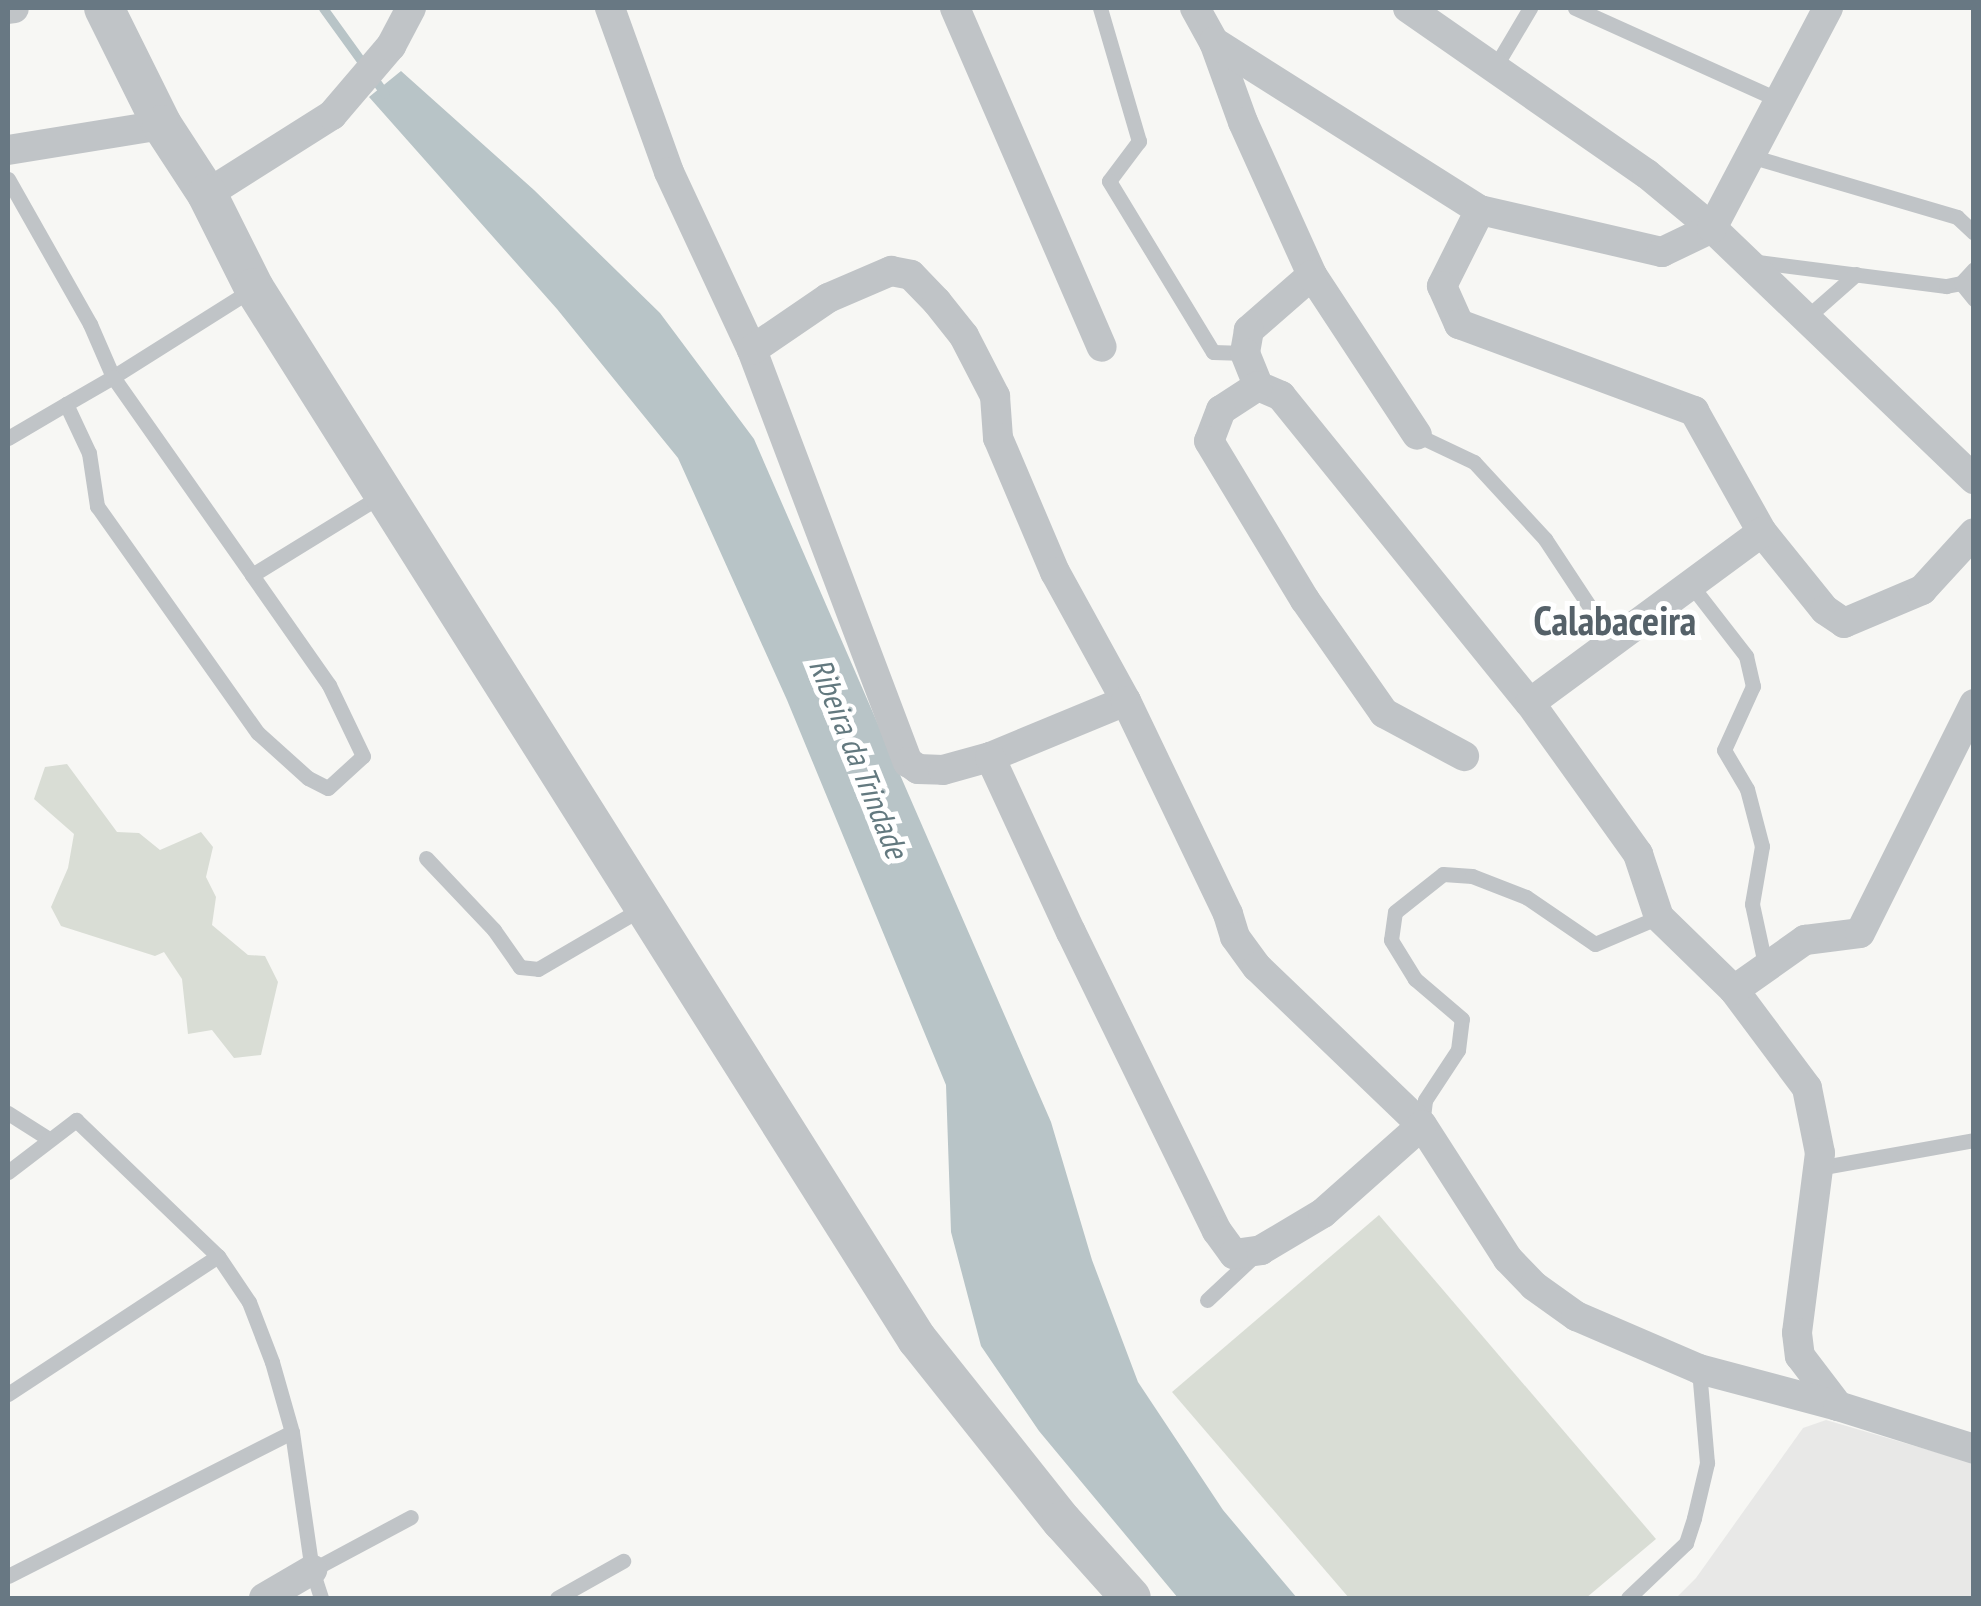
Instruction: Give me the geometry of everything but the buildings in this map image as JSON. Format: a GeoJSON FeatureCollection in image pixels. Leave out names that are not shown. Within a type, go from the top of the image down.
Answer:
{"type":"FeatureCollection","features":[{"type":"Feature","properties":{"kind":"street"},"geometry":{"type":"LineString","coordinates":[[104,8],[162,125],[207,194],[254,288],[917,1339],[1062,1521],[1131,1598]]}},
{"type":"Feature","properties":{"kind":"street"},"geometry":{"type":"LineString","coordinates":[[207,194],[332,115],[391,46],[411,8]]}},
{"type":"Feature","properties":{"kind":"street"},"geometry":{"type":"LineString","coordinates":[[610,8],[669,172],[752,350],[908,762],[930,772],[990,757],[1126,702]]}},
{"type":"Feature","properties":{"kind":"street"},"geometry":{"type":"LineString","coordinates":[[955,8],[1102,347]]}},
{"type":"Feature","properties":{"kind":"street"},"geometry":{"type":"LineString","coordinates":[[1195,8],[1214,42],[1243,122],[1312,275],[1416,435]]}},
{"type":"Feature","properties":{"kind":"street"},"geometry":{"type":"LineString","coordinates":[[1408,8],[1648,174],[1712,228],[1974,479]]}},
{"type":"Feature","properties":{"kind":"street"},"geometry":{"type":"LineString","coordinates":[[1214,42],[1480,210],[1662,252],[1712,228],[1828,8]]}},
{"type":"Feature","properties":{"kind":"street"},"geometry":{"type":"LineString","coordinates":[[8,150],[162,125]]}},
{"type":"Feature","properties":{"kind":"street"},"geometry":{"type":"LineString","coordinates":[[1480,210],[1442,286],[1459,324],[1694,412],[1762,532],[1825,610],[1844,622],[1922,590],[1974,532]]}},
{"type":"Feature","properties":{"kind":"street"},"geometry":{"type":"LineString","coordinates":[[752,350],[856,285],[890,271],[911,275],[964,336],[995,396],[998,438],[1056,572],[1126,702],[1228,914],[1234,937],[1256,967],[1422,1125],[1508,1258],[1534,1286],[1576,1316],[1699,1369],[1838,1406],[1974,1450]]}},
{"type":"Feature","properties":{"kind":"street"},"geometry":{"type":"LineString","coordinates":[[1312,275],[1249,330],[1245,353],[1258,386],[1281,396],[1530,703],[1638,854],[1659,917],[1734,990],[1807,1088],[1817,1127],[1818,1168],[1797,1332],[1800,1356],[1838,1406]]}},
{"type":"Feature","properties":{"kind":"street"},"geometry":{"type":"LineString","coordinates":[[1258,386],[1221,410],[1210,442],[1305,600],[1384,713],[1464,756]]}},
{"type":"Feature","properties":{"kind":"street"},"geometry":{"type":"LineString","coordinates":[[1530,703],[1762,532]]}},
{"type":"Feature","properties":{"kind":"street"},"geometry":{"type":"LineString","coordinates":[[1734,990],[1805,940],[1860,932],[1974,704]]}},
{"type":"Feature","properties":{"kind":"street"},"geometry":{"type":"LineString","coordinates":[[990,757],[1218,1231],[1234,1254],[1261,1250],[1323,1213],[1422,1125]]}},
{"type":"Feature","properties":{"kind":"street"},"geometry":{"type":"LineString","coordinates":[[264,1598],[316,1584]]}},
{"type":"Feature","properties":{"kind":"lane"},"geometry":{"type":"LineString","coordinates":[[1100,8],[1139,140],[1110,181],[1213,352],[1245,353]]}},
{"type":"Feature","properties":{"kind":"lane"},"geometry":{"type":"LineString","coordinates":[[1495,67],[1530,8]]}},
{"type":"Feature","properties":{"kind":"lane"},"geometry":{"type":"LineString","coordinates":[[1576,8],[1779,100]]}},
{"type":"Feature","properties":{"kind":"lane"},"geometry":{"type":"LineString","coordinates":[[1750,156],[1957,217],[1974,233]]}},
{"type":"Feature","properties":{"kind":"lane"},"geometry":{"type":"LineString","coordinates":[[8,179],[90,324],[113,377],[330,685],[363,756],[328,788],[308,778],[258,733],[97,506],[89,454],[66,404]]}},
{"type":"Feature","properties":{"kind":"lane"},"geometry":{"type":"LineString","coordinates":[[1744,260],[1946,286],[1961,283],[1974,269]]}},
{"type":"Feature","properties":{"kind":"lane"},"geometry":{"type":"LineString","coordinates":[[1805,318],[1856,274]]}},
{"type":"Feature","properties":{"kind":"lane"},"geometry":{"type":"LineString","coordinates":[[1961,283],[1974,299]]}},
{"type":"Feature","properties":{"kind":"lane"},"geometry":{"type":"LineString","coordinates":[[8,438],[254,288]]}},
{"type":"Feature","properties":{"kind":"lane"},"geometry":{"type":"LineString","coordinates":[[1416,435],[1474,462],[1544,540],[1613,642]]}},
{"type":"Feature","properties":{"kind":"lane"},"geometry":{"type":"LineString","coordinates":[[252,575],[384,494]]}},
{"type":"Feature","properties":{"kind":"lane"},"geometry":{"type":"LineString","coordinates":[[1690,585],[1746,656],[1753,686],[1724,750],[1747,789],[1762,846],[1752,904],[1766,964]]}},
{"type":"Feature","properties":{"kind":"lane"},"geometry":{"type":"LineString","coordinates":[[426,858],[494,930],[520,967],[538,969],[644,907]]}},
{"type":"Feature","properties":{"kind":"lane"},"geometry":{"type":"LineString","coordinates":[[1422,1125],[1425,1100],[1458,1050],[1462,1019],[1415,979],[1391,940],[1395,912],[1443,874],[1472,876],[1526,897],[1595,944],[1659,917]]}},
{"type":"Feature","properties":{"kind":"lane"},"geometry":{"type":"LineString","coordinates":[[8,1113],[49,1139]]}},
{"type":"Feature","properties":{"kind":"lane"},"geometry":{"type":"LineString","coordinates":[[8,1172],[76,1120],[218,1256],[249,1302],[292,1432],[316,1584],[410,1518]]}},
{"type":"Feature","properties":{"kind":"lane"},"geometry":{"type":"LineString","coordinates":[[1818,1168],[1974,1140]]}},
{"type":"Feature","properties":{"kind":"lane"},"geometry":{"type":"LineString","coordinates":[[1207,1300],[1261,1250]]}},
{"type":"Feature","properties":{"kind":"lane"},"geometry":{"type":"LineString","coordinates":[[8,1394],[218,1256]]}},
{"type":"Feature","properties":{"kind":"lane"},"geometry":{"type":"LineString","coordinates":[[1628,1598],[1686,1544],[1707,1463],[1699,1369]]}},
{"type":"Feature","properties":{"kind":"lane"},"geometry":{"type":"LineString","coordinates":[[8,1576],[292,1432]]}},
{"type":"Feature","properties":{"kind":"lane"},"geometry":{"type":"LineString","coordinates":[[557,1598],[624,1561]]}},
{"type":"Feature","properties":{"kind":"shaded area"},"geometry":{"type":"Polygon","coordinates":[[[67,764],[117,832],[139,833],[160,850],[201,832],[213,847],[206,877],[216,897],[212,925],[248,955],[265,956],[278,982],[261,1055],[234,1058],[212,1030],[188,1034],[182,979],[164,952],[155,956],[61,926],[51,907],[68,868],[74,834],[34,799],[45,767],[67,764]]]}},
{"type":"Feature","properties":{"kind":"shaded area"},"geometry":{"type":"Polygon","coordinates":[[[1379,1215],[1656,1539],[1586,1598],[1349,1598],[1172,1392],[1379,1215]]]}},
{"type":"Feature","properties":{"kind":"shaded area"},"geometry":{"type":"Polygon","coordinates":[[[1826,1420],[1973,1463],[1973,1598],[1676,1598],[1696,1578],[1803,1428],[1826,1420]]]}},
{"type":"Feature","properties":{"kind":"water"},"geometry":{"type":"Polygon","coordinates":[[[401,71],[534,190],[660,313],[754,439],[1051,1122],[1092,1260],[1138,1382],[1223,1510],[1297,1598],[1178,1598],[1039,1431],[981,1346],[951,1232],[946,1085],[787,700],[678,458],[557,309],[369,97],[401,71]]]}},
{"type":"Feature","properties":{"kind":"waterway","name":"Ribeira da Trindade"},"geometry":{"type":"LineString","coordinates":[[323,8],[385,94]]}},
{"type":"Feature","properties":{"kind":"district","name":"Calabaceira"},"geometry":{"type":"Point","coordinates":[1615,620]}}]}
